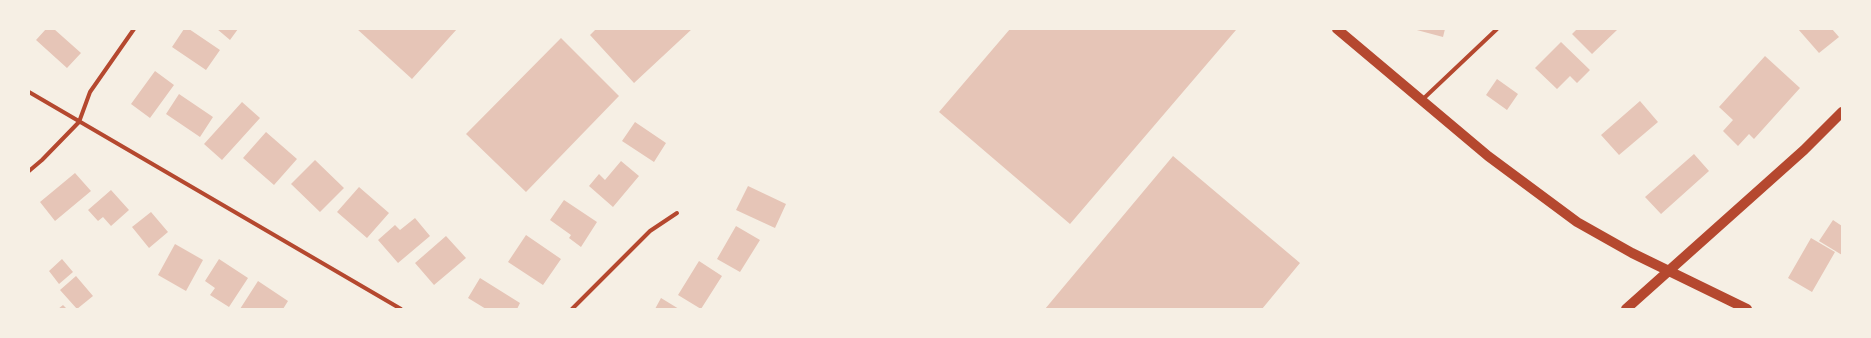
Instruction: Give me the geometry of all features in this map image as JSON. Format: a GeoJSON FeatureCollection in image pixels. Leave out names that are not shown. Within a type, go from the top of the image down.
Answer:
{"type":"FeatureCollection","features":[{"type":"Feature","properties":{"kind":"main road"},"geometry":{"type":"LineString","coordinates":[[1337,29],[1488,156],[1577,222],[1632,253],[1747,309]]}},
{"type":"Feature","properties":{"kind":"main road"},"geometry":{"type":"LineString","coordinates":[[1626,309],[1804,150],[1842,112]]}},
{"type":"Feature","properties":{"kind":"street"},"geometry":{"type":"LineString","coordinates":[[29,171],[42,160],[79,122],[90,92],[134,29]]}},
{"type":"Feature","properties":{"kind":"street"},"geometry":{"type":"LineString","coordinates":[[1422,101],[1497,29]]}},
{"type":"Feature","properties":{"kind":"street"},"geometry":{"type":"LineString","coordinates":[[29,92],[401,309]]}},
{"type":"Feature","properties":{"kind":"street"},"geometry":{"type":"LineString","coordinates":[[572,309],[650,231],[677,212]]}},
{"type":"Feature","properties":{"kind":"building"},"geometry":{"type":"Polygon","coordinates":[[[46,29],[54,29],[81,53],[67,68],[36,40],[46,29]]]}},
{"type":"Feature","properties":{"kind":"building"},"geometry":{"type":"Polygon","coordinates":[[[184,29],[189,29],[220,50],[206,70],[172,47],[184,29]]]}},
{"type":"Feature","properties":{"kind":"building"},"geometry":{"type":"Polygon","coordinates":[[[217,29],[238,29],[230,40],[217,29]]]}},
{"type":"Feature","properties":{"kind":"building"},"geometry":{"type":"Polygon","coordinates":[[[357,29],[457,29],[412,79],[357,29]]]}},
{"type":"Feature","properties":{"kind":"building"},"geometry":{"type":"Polygon","coordinates":[[[596,29],[692,29],[634,83],[590,35],[596,29]]]}},
{"type":"Feature","properties":{"kind":"building"},"geometry":{"type":"Polygon","coordinates":[[[1010,29],[1236,30],[1070,224],[939,112],[1010,29]]]}},
{"type":"Feature","properties":{"kind":"building"},"geometry":{"type":"Polygon","coordinates":[[[1413,29],[1445,29],[1443,37],[1413,29]]]}},
{"type":"Feature","properties":{"kind":"building"},"geometry":{"type":"Polygon","coordinates":[[[1577,29],[1617,30],[1592,54],[1572,34],[1577,29]]]}},
{"type":"Feature","properties":{"kind":"building"},"geometry":{"type":"Polygon","coordinates":[[[1798,29],[1832,29],[1839,37],[1819,53],[1798,29]]]}},
{"type":"Feature","properties":{"kind":"building"},"geometry":{"type":"Polygon","coordinates":[[[561,38],[619,96],[526,192],[466,134],[561,38]]]}},
{"type":"Feature","properties":{"kind":"building"},"geometry":{"type":"Polygon","coordinates":[[[1561,42],[1590,70],[1577,83],[1570,76],[1557,89],[1535,68],[1561,42]]]}},
{"type":"Feature","properties":{"kind":"building"},"geometry":{"type":"Polygon","coordinates":[[[1765,56],[1800,88],[1754,139],[1749,134],[1738,146],[1723,131],[1733,120],[1719,107],[1765,56]]]}},
{"type":"Feature","properties":{"kind":"building"},"geometry":{"type":"Polygon","coordinates":[[[155,71],[174,85],[150,118],[131,104],[155,71]]]}},
{"type":"Feature","properties":{"kind":"building"},"geometry":{"type":"Polygon","coordinates":[[[1497,79],[1518,94],[1507,110],[1486,95],[1497,79]]]}},
{"type":"Feature","properties":{"kind":"building"},"geometry":{"type":"Polygon","coordinates":[[[179,94],[213,117],[200,137],[166,114],[179,94]]]}},
{"type":"Feature","properties":{"kind":"building"},"geometry":{"type":"Polygon","coordinates":[[[1640,101],[1658,122],[1619,155],[1601,135],[1640,101]]]}},
{"type":"Feature","properties":{"kind":"building"},"geometry":{"type":"Polygon","coordinates":[[[242,102],[260,118],[222,160],[204,144],[242,102]]]}},
{"type":"Feature","properties":{"kind":"building"},"geometry":{"type":"Polygon","coordinates":[[[635,122],[666,143],[654,162],[622,141],[635,122]]]}},
{"type":"Feature","properties":{"kind":"building"},"geometry":{"type":"Polygon","coordinates":[[[266,132],[297,159],[274,185],[243,158],[266,132]]]}},
{"type":"Feature","properties":{"kind":"building"},"geometry":{"type":"Polygon","coordinates":[[[1694,154],[1709,171],[1661,214],[1645,197],[1694,154]]]}},
{"type":"Feature","properties":{"kind":"building"},"geometry":{"type":"Polygon","coordinates":[[[1173,156],[1300,263],[1262,309],[1045,309],[1173,156]]]}},
{"type":"Feature","properties":{"kind":"building"},"geometry":{"type":"Polygon","coordinates":[[[315,160],[344,188],[320,212],[291,184],[315,160]]]}},
{"type":"Feature","properties":{"kind":"building"},"geometry":{"type":"Polygon","coordinates":[[[621,161],[639,176],[613,207],[589,186],[599,174],[605,180],[621,161]]]}},
{"type":"Feature","properties":{"kind":"building"},"geometry":{"type":"Polygon","coordinates":[[[75,173],[91,191],[55,221],[40,202],[75,173]]]}},
{"type":"Feature","properties":{"kind":"building"},"geometry":{"type":"Polygon","coordinates":[[[748,186],[786,204],[775,228],[736,210],[748,186]]]}},
{"type":"Feature","properties":{"kind":"building"},"geometry":{"type":"Polygon","coordinates":[[[359,187],[389,213],[367,238],[337,212],[359,187]]]}},
{"type":"Feature","properties":{"kind":"building"},"geometry":{"type":"Polygon","coordinates":[[[111,190],[129,210],[111,226],[103,217],[98,221],[88,210],[111,190]]]}},
{"type":"Feature","properties":{"kind":"building"},"geometry":{"type":"Polygon","coordinates":[[[564,200],[597,222],[581,247],[569,238],[571,235],[550,220],[564,200]]]}},
{"type":"Feature","properties":{"kind":"building"},"geometry":{"type":"Polygon","coordinates":[[[151,212],[168,232],[149,248],[132,227],[151,212]]]}},
{"type":"Feature","properties":{"kind":"building"},"geometry":{"type":"Polygon","coordinates":[[[415,218],[430,236],[398,263],[378,240],[395,225],[400,230],[415,218]]]}},
{"type":"Feature","properties":{"kind":"building"},"geometry":{"type":"Polygon","coordinates":[[[1833,220],[1842,226],[1842,255],[1819,241],[1833,220]]]}},
{"type":"Feature","properties":{"kind":"building"},"geometry":{"type":"Polygon","coordinates":[[[736,226],[760,240],[740,272],[717,259],[736,226]]]}},
{"type":"Feature","properties":{"kind":"building"},"geometry":{"type":"Polygon","coordinates":[[[526,235],[561,259],[543,285],[508,262],[526,235]]]}},
{"type":"Feature","properties":{"kind":"building"},"geometry":{"type":"Polygon","coordinates":[[[446,236],[466,258],[434,285],[415,263],[446,236]]]}},
{"type":"Feature","properties":{"kind":"building"},"geometry":{"type":"Polygon","coordinates":[[[1811,238],[1835,252],[1812,292],[1788,278],[1811,238]]]}},
{"type":"Feature","properties":{"kind":"building"},"geometry":{"type":"Polygon","coordinates":[[[175,244],[203,260],[186,291],[158,275],[175,244]]]}},
{"type":"Feature","properties":{"kind":"building"},"geometry":{"type":"Polygon","coordinates":[[[62,259],[73,272],[59,284],[49,271],[62,259]]]}},
{"type":"Feature","properties":{"kind":"building"},"geometry":{"type":"Polygon","coordinates":[[[219,259],[248,278],[229,307],[210,295],[215,288],[205,281],[219,259]]]}},
{"type":"Feature","properties":{"kind":"building"},"geometry":{"type":"Polygon","coordinates":[[[699,261],[722,276],[701,309],[678,295],[699,261]]]}},
{"type":"Feature","properties":{"kind":"building"},"geometry":{"type":"Polygon","coordinates":[[[76,276],[93,296],[77,309],[60,290],[76,276]]]}},
{"type":"Feature","properties":{"kind":"building"},"geometry":{"type":"Polygon","coordinates":[[[480,278],[520,303],[517,309],[486,309],[468,298],[480,278]]]}},
{"type":"Feature","properties":{"kind":"building"},"geometry":{"type":"Polygon","coordinates":[[[258,281],[288,301],[283,309],[240,309],[258,281]]]}},
{"type":"Feature","properties":{"kind":"building"},"geometry":{"type":"Polygon","coordinates":[[[661,298],[679,309],[655,309],[661,298]]]}},
{"type":"Feature","properties":{"kind":"building"},"geometry":{"type":"Polygon","coordinates":[[[63,305],[67,309],[58,309],[63,305]]]}}]}
